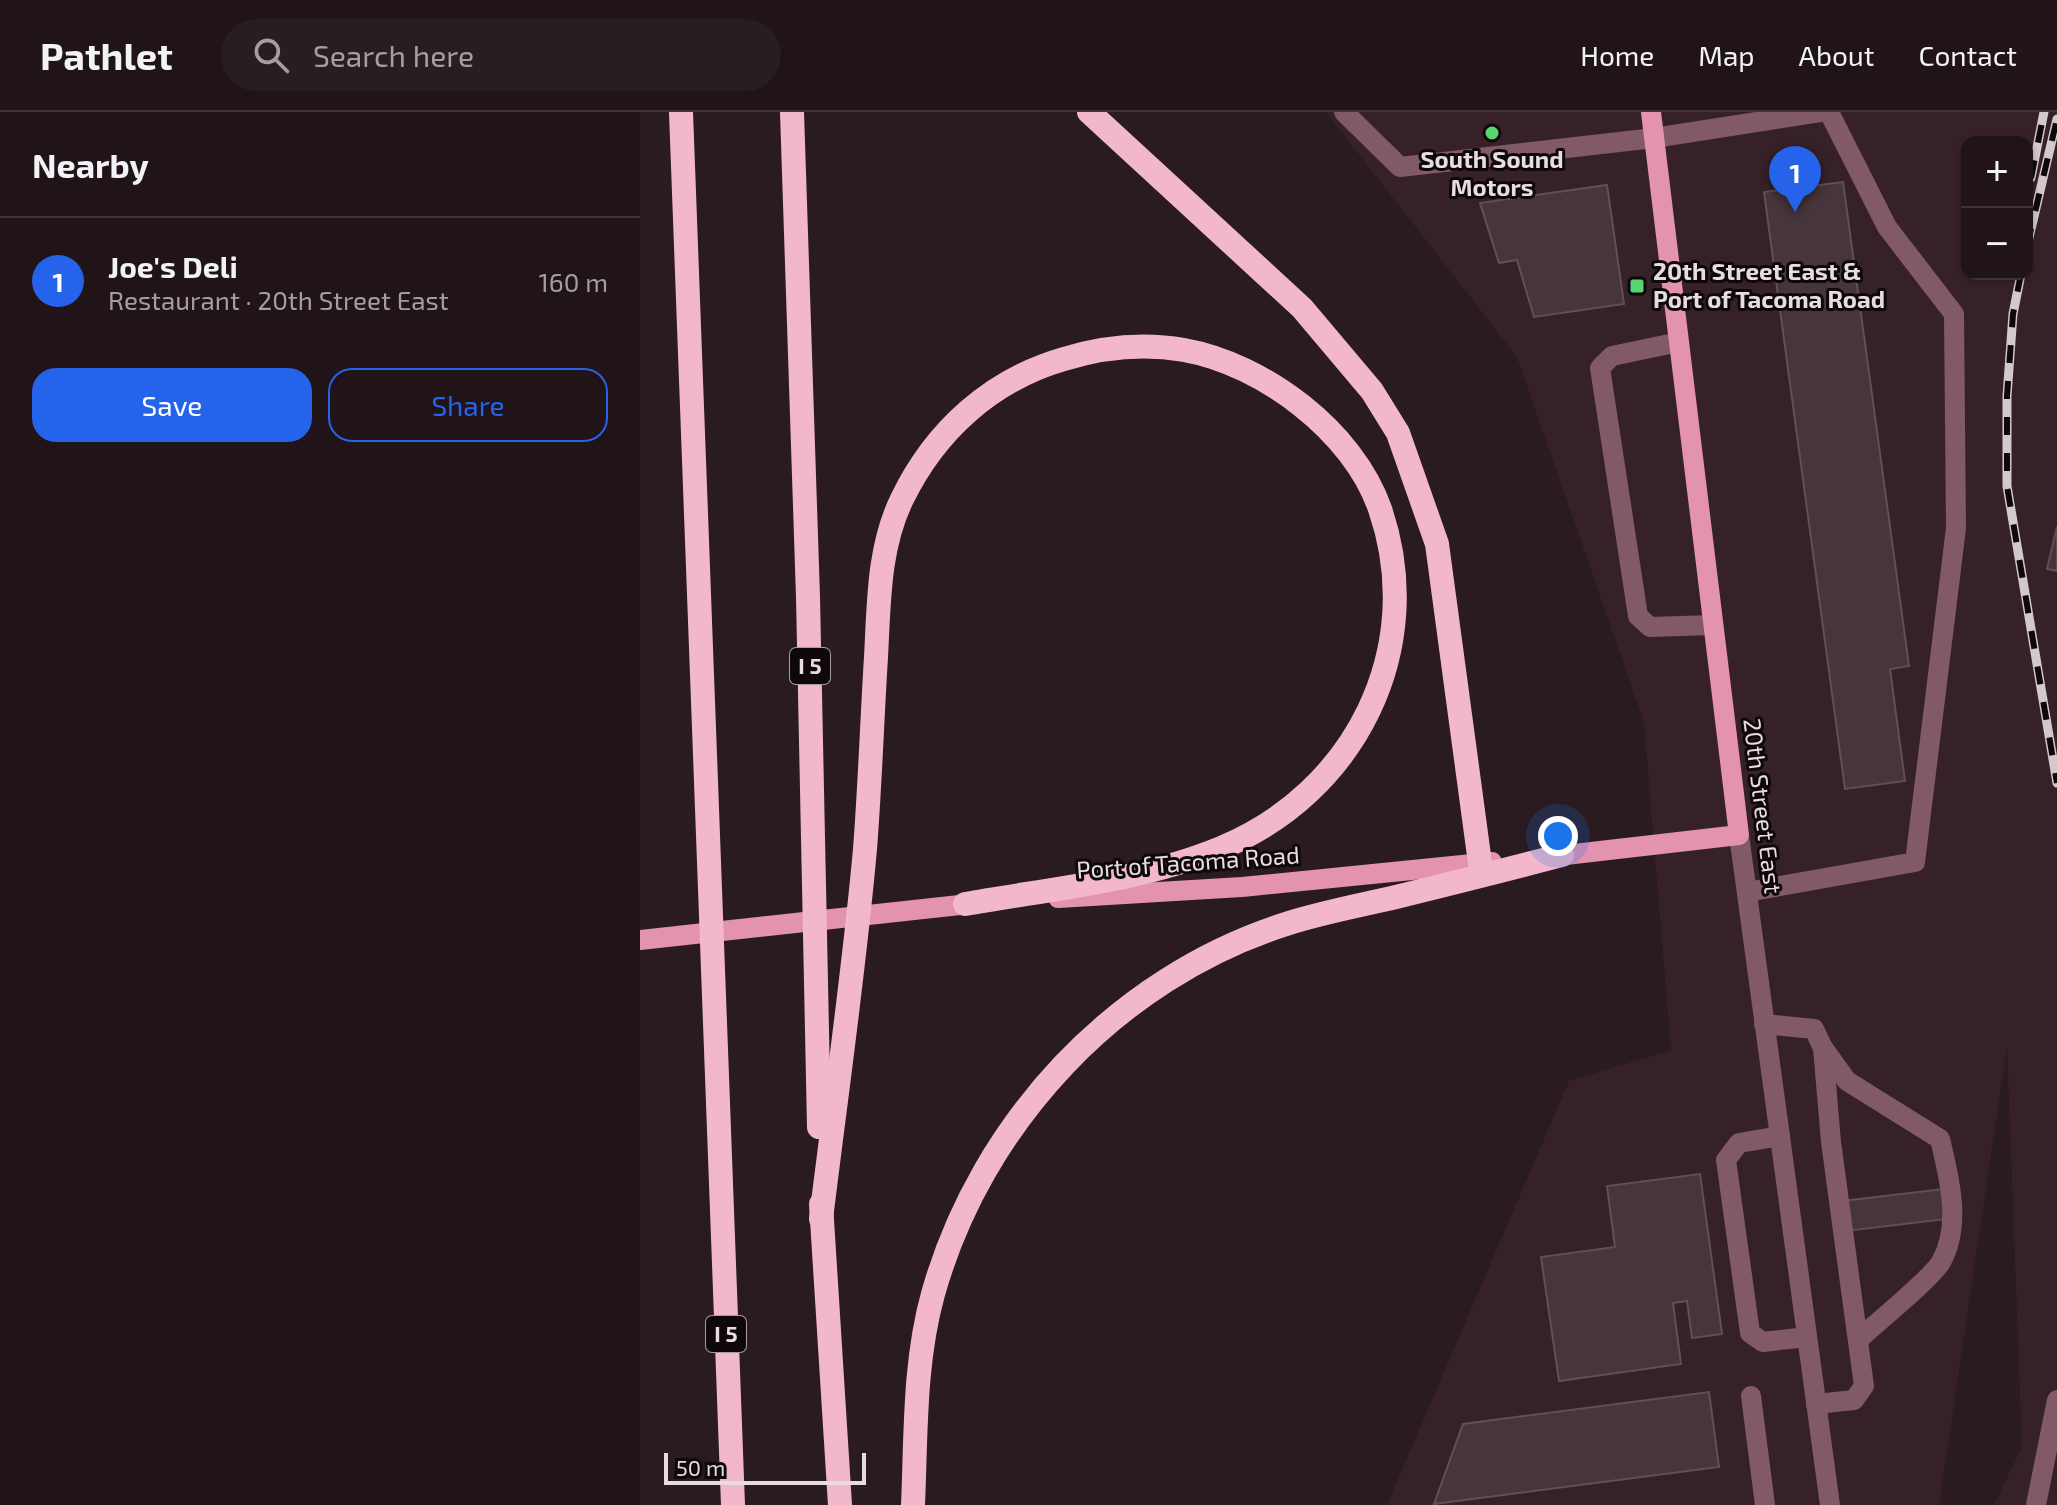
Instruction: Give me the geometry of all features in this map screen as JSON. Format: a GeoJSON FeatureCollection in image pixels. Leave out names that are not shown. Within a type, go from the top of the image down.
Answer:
{"type":"FeatureCollection","features":[{"type":"Feature","properties":{"kind":"highway","name":"I 5"},"geometry":{"type":"LineString","coordinates":[[681,112],[733,1505]]}},
{"type":"Feature","properties":{"kind":"highway","name":"I 5"},"geometry":{"type":"LineString","coordinates":[[792,112],[808,597],[821,1219],[840,1505]]}},
{"type":"Feature","properties":{"kind":"highway"},"geometry":{"type":"LineString","coordinates":[[1089,112],[1302,308],[1372,391],[1398,433],[1437,544],[1480,863]]}},
{"type":"Feature","properties":{"kind":"highway"},"geometry":{"type":"LineString","coordinates":[[821,1219],[865,849],[881,567],[900,503],[930,451],[967,411],[1002,384],[1031,368],[1080,354],[1148,346],[1213,357],[1257,376],[1303,408],[1337,440],[1367,481],[1379,505],[1391,566],[1390,634],[1376,693],[1359,733],[1316,787],[1275,818],[1221,848],[1141,871],[965,904]]}},
{"type":"Feature","properties":{"kind":"highway"},"geometry":{"type":"LineString","coordinates":[[913,1505],[920,1365],[932,1296],[949,1245],[999,1147],[1026,1107],[1067,1060],[1117,1015],[1174,976],[1228,947],[1286,924],[1562,855]]}},
{"type":"Feature","properties":{"kind":"main road","name":"20th Street East"},"geometry":{"type":"LineString","coordinates":[[1651,112],[1739,835]]}},
{"type":"Feature","properties":{"kind":"main road","name":"Port of Tacoma Road"},"geometry":{"type":"LineString","coordinates":[[640,940],[965,904],[1242,887],[1739,835]]}},
{"type":"Feature","properties":{"kind":"street"},"geometry":{"type":"LineString","coordinates":[[1344,112],[1400,167],[1654,138],[1820,112]]}},
{"type":"Feature","properties":{"kind":"street"},"geometry":{"type":"LineString","coordinates":[[1747,892],[1915,862],[1956,528],[1954,314],[1887,227],[1829,112]]}},
{"type":"Feature","properties":{"kind":"street"},"geometry":{"type":"LineString","coordinates":[[1679,342],[1612,356],[1600,368],[1638,616],[1650,627],[1713,625]]}},
{"type":"Feature","properties":{"kind":"street","name":"20th Street East"},"geometry":{"type":"LineString","coordinates":[[1739,835],[1830,1505]]}},
{"type":"Feature","properties":{"kind":"street"},"geometry":{"type":"LineString","coordinates":[[1764,1024],[1814,1029],[1823,1048],[1847,1081],[1940,1139],[1951,1192],[1951,1225],[1941,1263],[1858,1340]]}},
{"type":"Feature","properties":{"kind":"street"},"geometry":{"type":"LineString","coordinates":[[1816,1404],[1854,1400],[1864,1386],[1831,1142],[1823,1048]]}},
{"type":"Feature","properties":{"kind":"street"},"geometry":{"type":"LineString","coordinates":[[1780,1136],[1739,1143],[1726,1160],[1743,1286],[1754,1340],[1763,1342],[1807,1337]]}},
{"type":"Feature","properties":{"kind":"street"},"geometry":{"type":"LineString","coordinates":[[1751,1396],[1765,1505]]}},
{"type":"Feature","properties":{"kind":"street"},"geometry":{"type":"LineString","coordinates":[[2036,1505],[2057,1400]]}},
{"type":"Feature","properties":{"kind":"shaded area"},"geometry":{"type":"Polygon","coordinates":[[[1326,112],[2057,112],[2057,1505],[1994,1505],[2022,1447],[2007,1046],[1939,1505],[1387,1505],[1569,1081],[1671,1050],[1644,722],[1517,357],[1326,112]]]}},
{"type":"Feature","properties":{"kind":"building"},"geometry":{"type":"Polygon","coordinates":[[[1843,182],[1909,666],[1890,669],[1905,781],[1845,789],[1764,192],[1843,182]]]}},
{"type":"Feature","properties":{"kind":"building"},"geometry":{"type":"Polygon","coordinates":[[[1607,185],[1624,304],[1534,317],[1517,260],[1499,263],[1480,203],[1607,185]]]}},
{"type":"Feature","properties":{"kind":"building"},"geometry":{"type":"Polygon","coordinates":[[[2057,527],[2057,571],[2047,569],[2057,527]]]}},
{"type":"Feature","properties":{"kind":"building"},"geometry":{"type":"Polygon","coordinates":[[[1700,1174],[1722,1334],[1692,1338],[1687,1301],[1673,1303],[1681,1364],[1559,1381],[1541,1257],[1615,1247],[1607,1186],[1700,1174]]]}},
{"type":"Feature","properties":{"kind":"building"},"geometry":{"type":"Polygon","coordinates":[[[1943,1189],[1947,1219],[1846,1231],[1843,1201],[1943,1189]]]}},
{"type":"Feature","properties":{"kind":"building"},"geometry":{"type":"Polygon","coordinates":[[[1709,1392],[1719,1467],[1434,1504],[1463,1424],[1709,1392]]]}},
{"type":"Feature","properties":{"kind":"railway"},"geometry":{"type":"LineString","coordinates":[[2033,168],[2044,112]]}},
{"type":"Feature","properties":{"kind":"railway"},"geometry":{"type":"LineString","coordinates":[[2033,221],[2057,119]]}},
{"type":"Feature","properties":{"kind":"railway"},"geometry":{"type":"LineString","coordinates":[[2020,280],[2013,314],[2007,396],[2007,486],[2057,783]]}},
{"type":"Feature","properties":{"kind":"place","name":"South Sound Motors"},"geometry":{"type":"Point","coordinates":[1492,133]}},
{"type":"Feature","properties":{"kind":"place","name":"Joe's Deli"},"geometry":{"type":"Point","coordinates":[1795,212]}},
{"type":"Feature","properties":{"kind":"place","name":"20th Street East & Port of Tacoma Road"},"geometry":{"type":"Point","coordinates":[1637,286]}}]}
